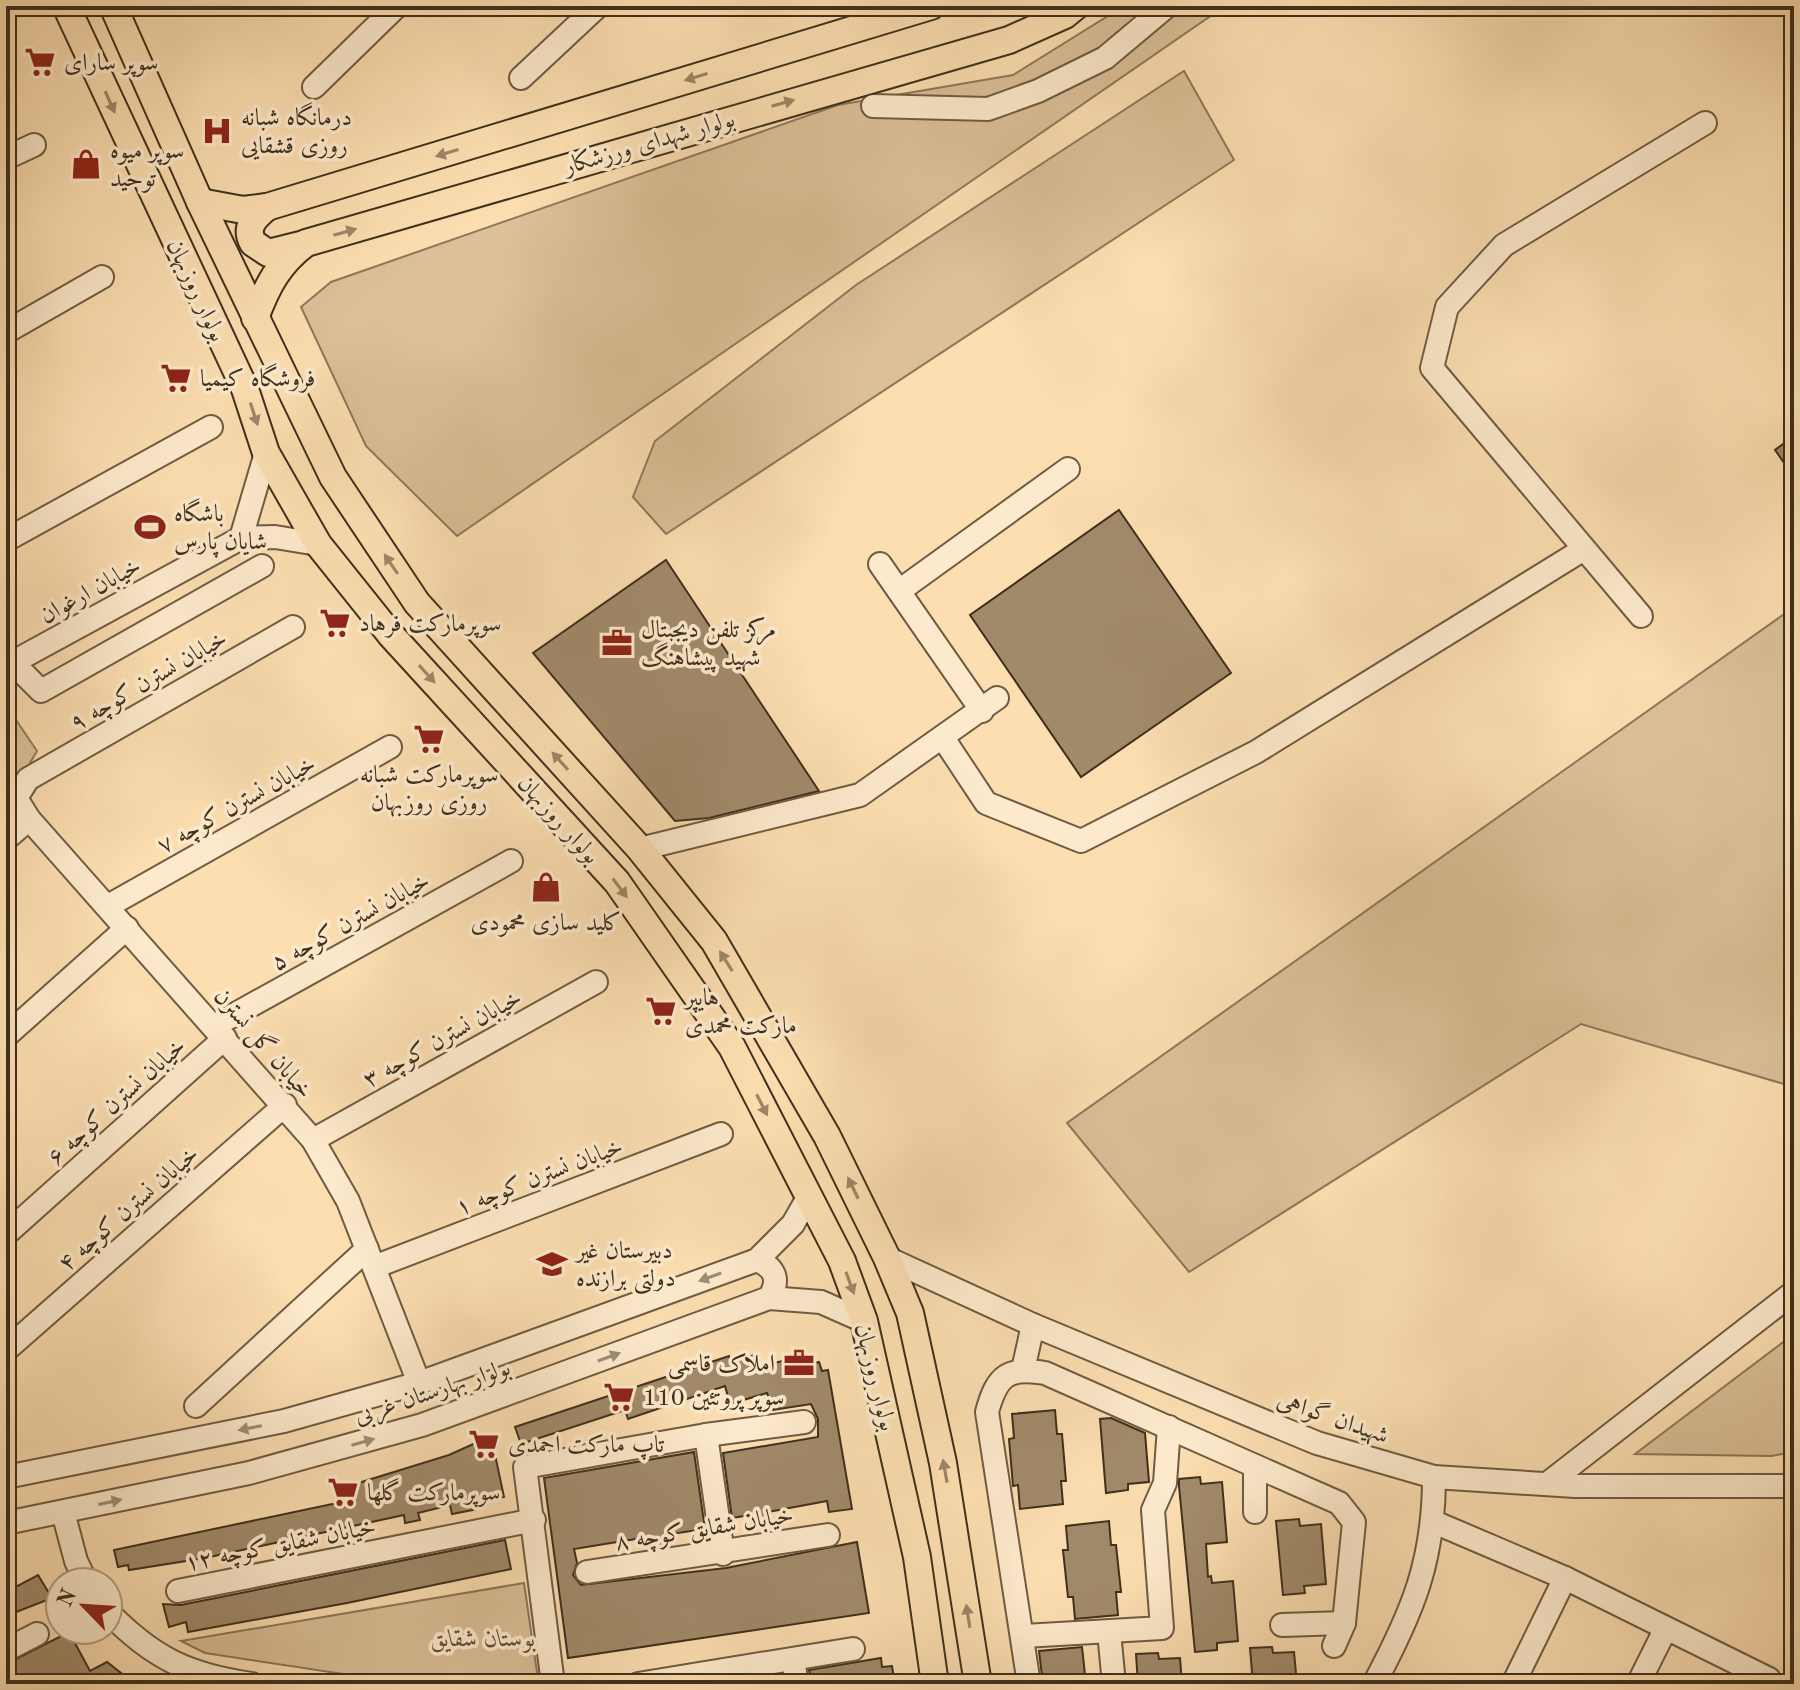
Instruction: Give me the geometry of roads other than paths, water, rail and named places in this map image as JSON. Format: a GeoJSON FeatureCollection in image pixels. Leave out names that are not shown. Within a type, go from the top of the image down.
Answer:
{"type":"FeatureCollection","features":[{"type":"Feature","properties":{"kind":"main road","name":"بولوار روزبهان"},"geometry":{"type":"LineString","coordinates":[[66,6],[245,389],[266,453],[318,544],[390,634],[617,882],[732,1047],[842,1261],[864,1321],[917,1557],[935,1684]]}},
{"type":"Feature","properties":{"kind":"main road","name":"بولوار روزبهان"},"geometry":{"type":"LineString","coordinates":[[113,6],[200,202],[333,477],[417,603],[640,849],[714,941],[827,1136],[887,1258],[915,1335],[957,1547],[978,1684]]}},
{"type":"Feature","properties":{"kind":"main road","name":"بولوار شهدای ورزشکار"},"geometry":{"type":"LineString","coordinates":[[200,202],[243,210],[267,207],[931,6]]}},
{"type":"Feature","properties":{"kind":"main road","name":"بولوار شهدای ورزشکار"},"geometry":{"type":"LineString","coordinates":[[255,318],[267,287],[283,261],[306,243],[1009,40],[1065,15],[1076,6]]}},
{"type":"Feature","properties":{"kind":"main road"},"geometry":{"type":"LineString","coordinates":[[267,207],[253,219],[249,229],[253,243],[268,253],[278,253],[306,243]]}},
{"type":"Feature","properties":{"kind":"main road"},"geometry":{"type":"LineString","coordinates":[[917,1557],[957,1547]]}},
{"type":"Feature","properties":{"kind":"street"},"geometry":{"type":"LineString","coordinates":[[314,87],[397,6]]}},
{"type":"Feature","properties":{"kind":"street"},"geometry":{"type":"LineString","coordinates":[[521,78],[598,6]]}},
{"type":"Feature","properties":{"kind":"street"},"geometry":{"type":"LineString","coordinates":[[873,106],[988,109],[1038,91],[1105,58],[1167,6]]}},
{"type":"Feature","properties":{"kind":"street"},"geometry":{"type":"LineString","coordinates":[[1641,616],[1432,368],[1447,307],[1504,245],[1705,123]]}},
{"type":"Feature","properties":{"kind":"street"},"geometry":{"type":"LineString","coordinates":[[6,158],[34,145]]}},
{"type":"Feature","properties":{"kind":"street"},"geometry":{"type":"LineString","coordinates":[[6,332],[102,277]]}},
{"type":"Feature","properties":{"kind":"street"},"geometry":{"type":"LineString","coordinates":[[6,540],[211,427]]}},
{"type":"Feature","properties":{"kind":"street"},"geometry":{"type":"LineString","coordinates":[[266,453],[241,538],[275,537],[318,544]]}},
{"type":"Feature","properties":{"kind":"street"},"geometry":{"type":"LineString","coordinates":[[899,591],[1068,469]]}},
{"type":"Feature","properties":{"kind":"street","name":"خیابان ارغوان"},"geometry":{"type":"LineString","coordinates":[[9,664],[241,538]]}},
{"type":"Feature","properties":{"kind":"street"},"geometry":{"type":"LineString","coordinates":[[943,738],[986,803],[1081,841],[1256,752],[1584,549]]}},
{"type":"Feature","properties":{"kind":"street"},"geometry":{"type":"LineString","coordinates":[[640,849],[860,795],[989,705],[880,564]]}},
{"type":"Feature","properties":{"kind":"street"},"geometry":{"type":"LineString","coordinates":[[9,664],[41,691],[262,566]]}},
{"type":"Feature","properties":{"kind":"street","name":"خیابان نسترن کوچه ۹"},"geometry":{"type":"LineString","coordinates":[[29,819],[16,798],[28,779],[293,627]]}},
{"type":"Feature","properties":{"kind":"street","name":"خیابان نسترن کوچه ۷"},"geometry":{"type":"LineString","coordinates":[[108,906],[390,747]]}},
{"type":"Feature","properties":{"kind":"street"},"geometry":{"type":"LineString","coordinates":[[6,839],[29,819]]}},
{"type":"Feature","properties":{"kind":"street","name":"خیابان گل نسترن"},"geometry":{"type":"LineString","coordinates":[[29,819],[313,1140],[348,1201],[419,1383]]}},
{"type":"Feature","properties":{"kind":"street","name":"خیابان نسترن کوچه ۵"},"geometry":{"type":"LineString","coordinates":[[220,1032],[511,861]]}},
{"type":"Feature","properties":{"kind":"street"},"geometry":{"type":"LineString","coordinates":[[6,1036],[127,928]]}},
{"type":"Feature","properties":{"kind":"street","name":"خیابان نسترن کوچه ۳"},"geometry":{"type":"LineString","coordinates":[[313,1140],[596,982]]}},
{"type":"Feature","properties":{"kind":"street","name":"خیابان نسترن کوچه ۶"},"geometry":{"type":"LineString","coordinates":[[6,1234],[220,1032]]}},
{"type":"Feature","properties":{"kind":"street","name":"خیابان نسترن کوچه ۴"},"geometry":{"type":"LineString","coordinates":[[6,1350],[285,1105]]}},
{"type":"Feature","properties":{"kind":"street","name":"خیابان نسترن کوچه ۱"},"geometry":{"type":"LineString","coordinates":[[371,1258],[721,1134]]}},
{"type":"Feature","properties":{"kind":"street","name":"بولوار بهارستان غربی"},"geometry":{"type":"LineString","coordinates":[[6,1477],[284,1421],[419,1383],[757,1260],[793,1224],[809,1196]]}},
{"type":"Feature","properties":{"kind":"street"},"geometry":{"type":"LineString","coordinates":[[196,1406],[371,1258]]}},
{"type":"Feature","properties":{"kind":"street","name":"شهیدان گواهی"},"geometry":{"type":"LineString","coordinates":[[887,1258],[1033,1325],[1317,1443],[1434,1477],[1547,1484],[1794,1486]]}},
{"type":"Feature","properties":{"kind":"street"},"geometry":{"type":"LineString","coordinates":[[757,1260],[769,1265],[776,1275],[776,1288],[769,1298]]}},
{"type":"Feature","properties":{"kind":"street"},"geometry":{"type":"LineString","coordinates":[[1547,1484],[1794,1292]]}},
{"type":"Feature","properties":{"kind":"street","name":"بولوار بهارستان غربی"},"geometry":{"type":"LineString","coordinates":[[6,1523],[249,1473],[422,1425],[769,1298],[821,1302],[864,1321]]}},
{"type":"Feature","properties":{"kind":"street"},"geometry":{"type":"LineString","coordinates":[[1023,1370],[1033,1325]]}},
{"type":"Feature","properties":{"kind":"street"},"geometry":{"type":"LineString","coordinates":[[1029,1684],[987,1412],[993,1392],[1003,1377],[1023,1370],[1045,1373],[1339,1503],[1354,1522],[1344,1623],[1334,1646]]}},
{"type":"Feature","properties":{"kind":"street"},"geometry":{"type":"LineString","coordinates":[[553,1684],[525,1467],[706,1435],[804,1422]]}},
{"type":"Feature","properties":{"kind":"street"},"geometry":{"type":"LineString","coordinates":[[1024,1636],[1162,1628],[1153,1510],[1165,1483],[1169,1427]]}},
{"type":"Feature","properties":{"kind":"street"},"geometry":{"type":"LineString","coordinates":[[706,1435],[723,1554]]}},
{"type":"Feature","properties":{"kind":"street"},"geometry":{"type":"LineString","coordinates":[[1255,1466],[1255,1512]]}},
{"type":"Feature","properties":{"kind":"street"},"geometry":{"type":"LineString","coordinates":[[1374,1684],[1421,1585],[1434,1522],[1434,1477]]}},
{"type":"Feature","properties":{"kind":"street"},"geometry":{"type":"LineString","coordinates":[[63,1512],[78,1566]]}},
{"type":"Feature","properties":{"kind":"street","name":"خیابان شقایق کوچه ۱۲"},"geometry":{"type":"LineString","coordinates":[[178,1591],[534,1520]]}},
{"type":"Feature","properties":{"kind":"street"},"geometry":{"type":"LineString","coordinates":[[1434,1522],[1565,1578],[1768,1681]]}},
{"type":"Feature","properties":{"kind":"street","name":"خیابان شقایق کوچه ۸"},"geometry":{"type":"LineString","coordinates":[[587,1572],[723,1554],[828,1535]]}},
{"type":"Feature","properties":{"kind":"street"},"geometry":{"type":"LineString","coordinates":[[1513,1684],[1565,1578]]}},
{"type":"Feature","properties":{"kind":"street"},"geometry":{"type":"LineString","coordinates":[[1282,1625],[1344,1623]]}},
{"type":"Feature","properties":{"kind":"street"},"geometry":{"type":"LineString","coordinates":[[124,1628],[185,1678],[252,1684]]}},
{"type":"Feature","properties":{"kind":"street"},"geometry":{"type":"LineString","coordinates":[[1638,1684],[1665,1630]]}},
{"type":"Feature","properties":{"kind":"street"},"geometry":{"type":"LineString","coordinates":[[1109,1632],[1114,1684]]}},
{"type":"Feature","properties":{"kind":"street"},"geometry":{"type":"LineString","coordinates":[[6,1650],[37,1634]]}},
{"type":"Feature","properties":{"kind":"street"},"geometry":{"type":"LineString","coordinates":[[638,1684],[853,1649]]}},
{"type":"Feature","properties":{"kind":"street"},"geometry":{"type":"LineString","coordinates":[[793,1660],[797,1684]]}},
{"type":"Feature","properties":{"kind":"place","name":"سوپر سارای"},"geometry":{"type":"Point","coordinates":[40,62]}},
{"type":"Feature","properties":{"kind":"place","name":"درمانگاه شبانه روزی قشقایی"},"geometry":{"type":"Point","coordinates":[217,131]}},
{"type":"Feature","properties":{"kind":"place","name":"سوپر میوه توحید"},"geometry":{"type":"Point","coordinates":[86,164]}},
{"type":"Feature","properties":{"kind":"place","name":"فروشگاه کیمیا"},"geometry":{"type":"Point","coordinates":[176,378]}},
{"type":"Feature","properties":{"kind":"place","name":"باشگاه شایان پارس"},"geometry":{"type":"Point","coordinates":[150,527]}},
{"type":"Feature","properties":{"kind":"place","name":"سوپرمارکت فرهاد"},"geometry":{"type":"Point","coordinates":[335,623]}},
{"type":"Feature","properties":{"kind":"place","name":"مرکز تلفن دیجیتال شهید پیشاهنگ"},"geometry":{"type":"Point","coordinates":[617,643]}},
{"type":"Feature","properties":{"kind":"place","name":"سوپرمارکت شبانه روزی روزبهان"},"geometry":{"type":"Point","coordinates":[429,739]}},
{"type":"Feature","properties":{"kind":"place","name":"کلید سازی محمودی"},"geometry":{"type":"Point","coordinates":[546,887]}},
{"type":"Feature","properties":{"kind":"place","name":"هایپر مارکت محمدی"},"geometry":{"type":"Point","coordinates":[661,1011]}},
{"type":"Feature","properties":{"kind":"place","name":"دبیرستان غیر دولتی برازنده"},"geometry":{"type":"Point","coordinates":[552,1264]}},
{"type":"Feature","properties":{"kind":"place","name":"املاک قاسمی"},"geometry":{"type":"Point","coordinates":[799,1363]}},
{"type":"Feature","properties":{"kind":"place","name":"سوپر پروتئین 110"},"geometry":{"type":"Point","coordinates":[619,1397]}},
{"type":"Feature","properties":{"kind":"place","name":"تاپ مارکت احمدی"},"geometry":{"type":"Point","coordinates":[484,1444]}},
{"type":"Feature","properties":{"kind":"place","name":"سوپرمارکت گلها"},"geometry":{"type":"Point","coordinates":[343,1492]}},
{"type":"Feature","properties":{"kind":"park label","name":"بوستان شقایق"},"geometry":{"type":"Point","coordinates":[483,1638]}}]}
